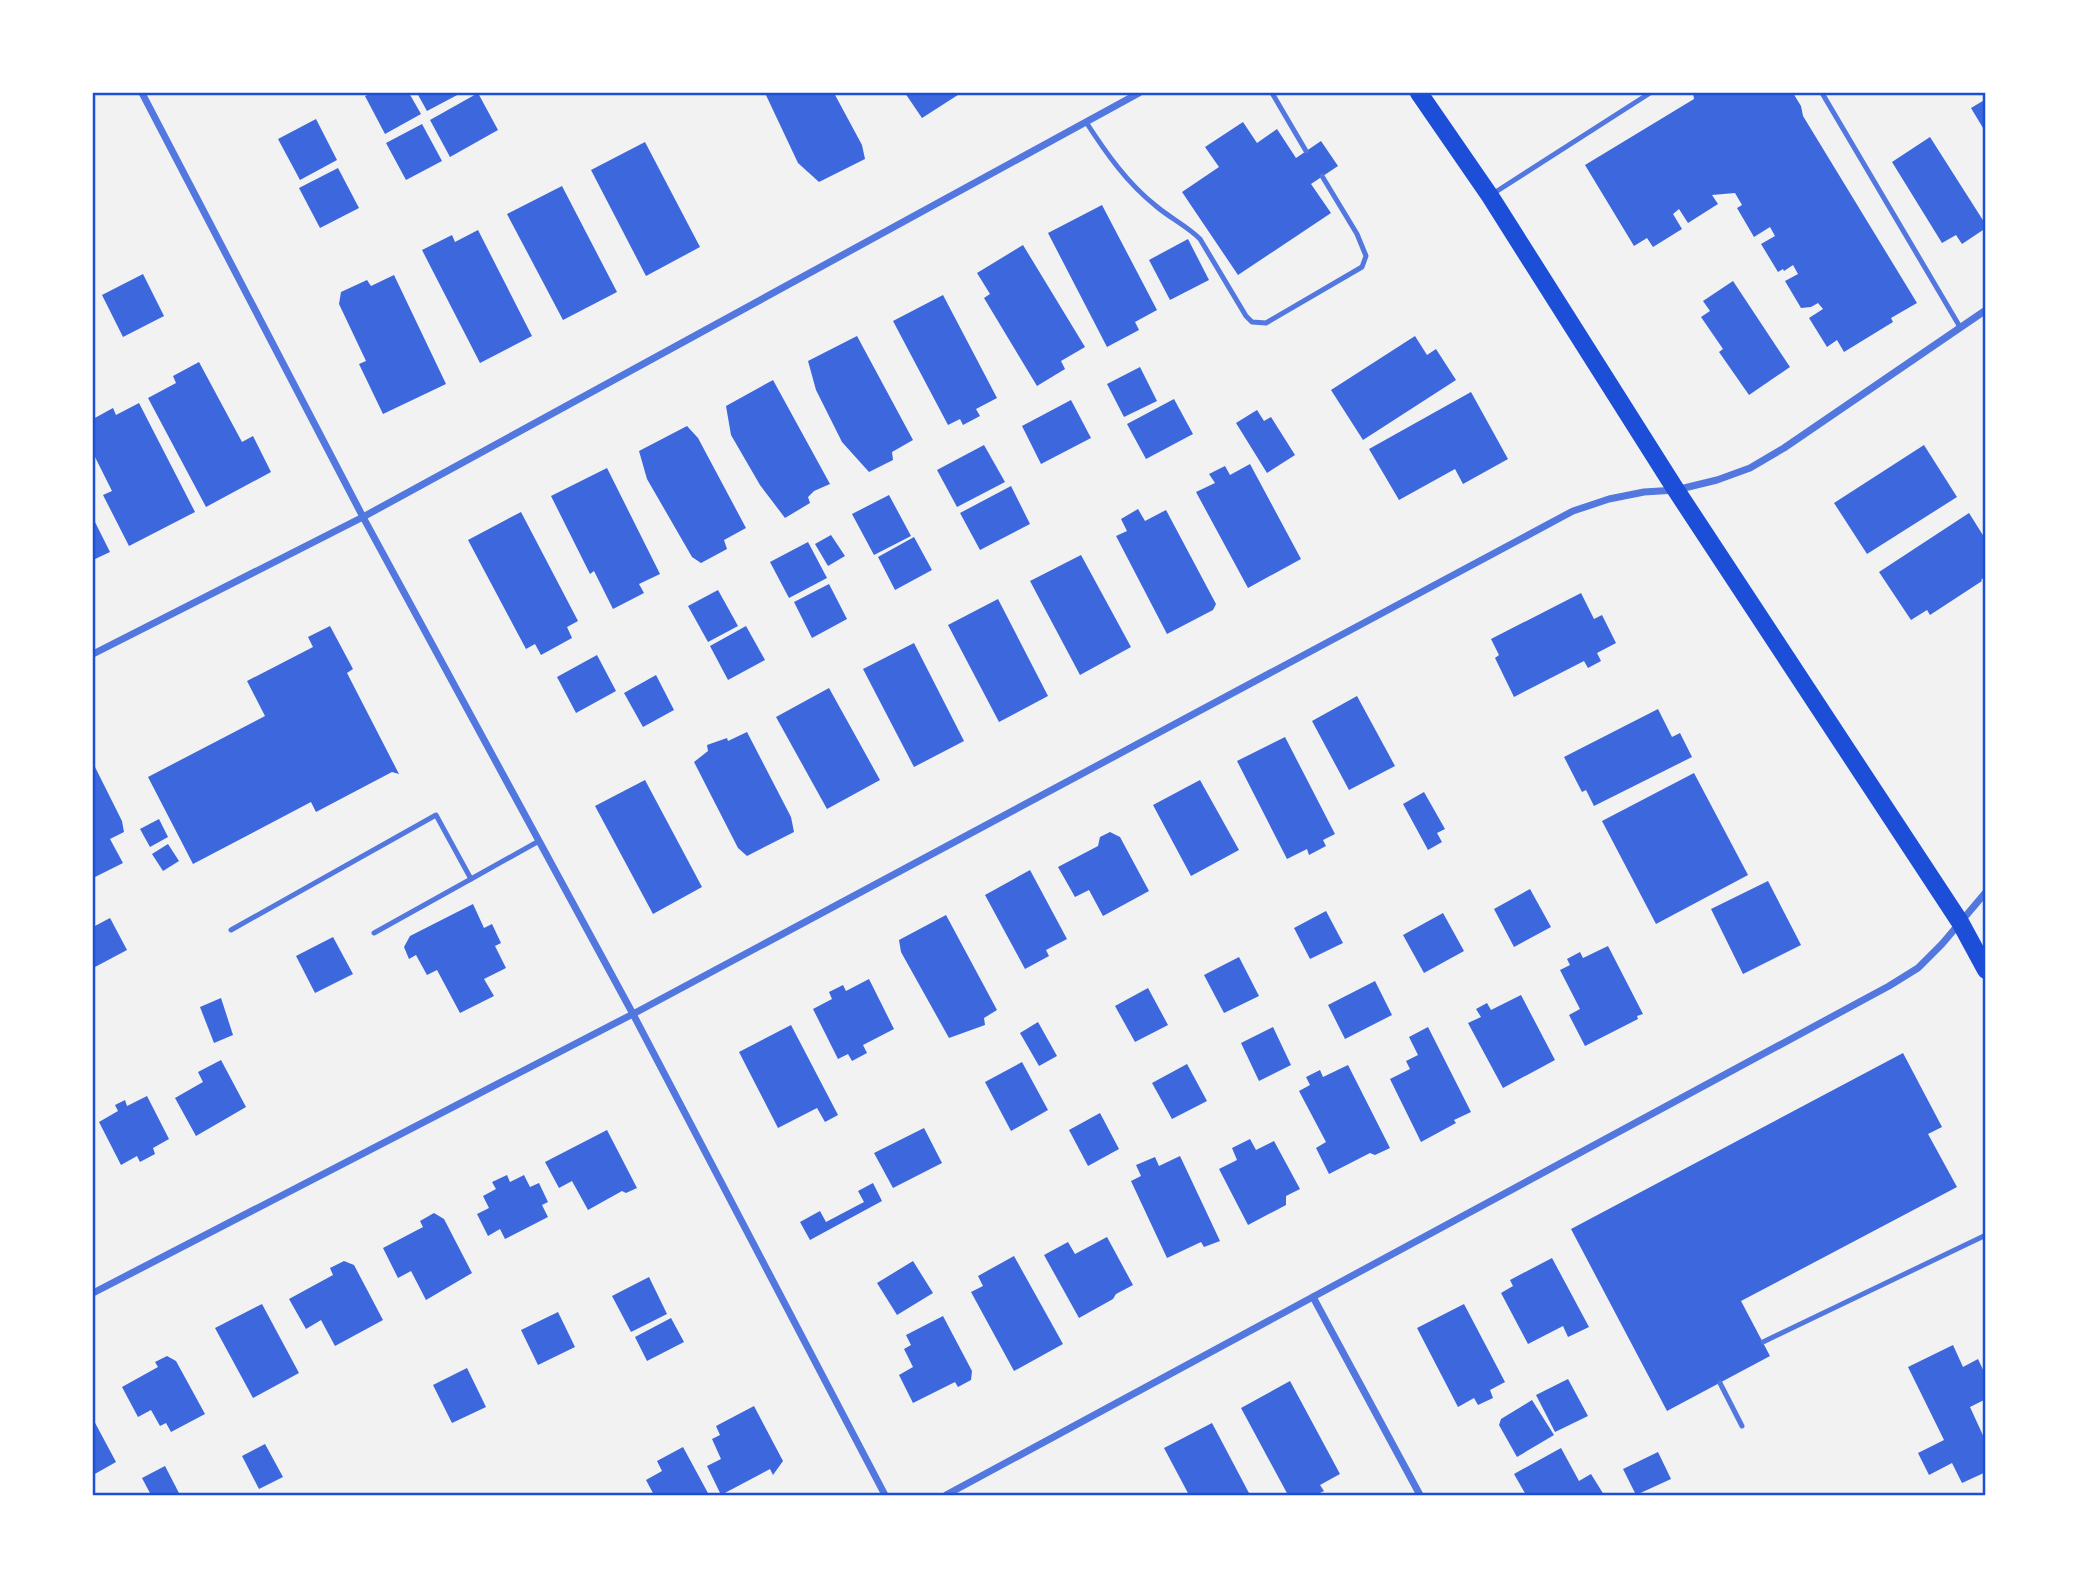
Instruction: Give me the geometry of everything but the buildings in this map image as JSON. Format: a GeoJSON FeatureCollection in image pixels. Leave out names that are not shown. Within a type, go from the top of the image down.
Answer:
{"type":"FeatureCollection","features":[{"type":"Feature","properties":{"kind":"main road"},"geometry":{"type":"LineString","coordinates":[[1419,93],[1490,196],[1676,490],[1960,922],[1986,970]]}},
{"type":"Feature","properties":{"kind":"street"},"geometry":{"type":"LineString","coordinates":[[142,93],[363,517],[633,1014],[886,1495]]}},
{"type":"Feature","properties":{"kind":"street"},"geometry":{"type":"LineString","coordinates":[[93,654],[363,517],[1139,93]]}},
{"type":"Feature","properties":{"kind":"street"},"geometry":{"type":"LineString","coordinates":[[93,1293],[633,1014],[1573,511],[1609,499],[1644,492],[1676,490],[1717,480],[1749,468],[1784,448],[1986,310]]}},
{"type":"Feature","properties":{"kind":"street"},"geometry":{"type":"LineString","coordinates":[[946,1495],[1889,986],[1918,968],[1986,892]]}},
{"type":"Feature","properties":{"kind":"street"},"geometry":{"type":"LineString","coordinates":[[1314,1297],[1420,1495]]}},
{"type":"Feature","properties":{"kind":"lane"},"geometry":{"type":"LineString","coordinates":[[1272,93],[1306,151]]}},
{"type":"Feature","properties":{"kind":"lane"},"geometry":{"type":"LineString","coordinates":[[1490,196],[1650,93]]}},
{"type":"Feature","properties":{"kind":"lane"},"geometry":{"type":"LineString","coordinates":[[1822,93],[1960,327]]}},
{"type":"Feature","properties":{"kind":"lane"},"geometry":{"type":"LineString","coordinates":[[1086,122],[1110,159],[1125,176],[1155,206],[1200,239],[1252,322],[1266,323],[1362,267],[1366,256],[1357,234],[1322,176]]}},
{"type":"Feature","properties":{"kind":"lane"},"geometry":{"type":"LineString","coordinates":[[231,930],[436,815],[471,879]]}},
{"type":"Feature","properties":{"kind":"lane"},"geometry":{"type":"LineString","coordinates":[[374,933],[539,841]]}},
{"type":"Feature","properties":{"kind":"lane"},"geometry":{"type":"LineString","coordinates":[[1763,1342],[1986,1235]]}},
{"type":"Feature","properties":{"kind":"lane"},"geometry":{"type":"LineString","coordinates":[[1720,1382],[1742,1426]]}}]}
